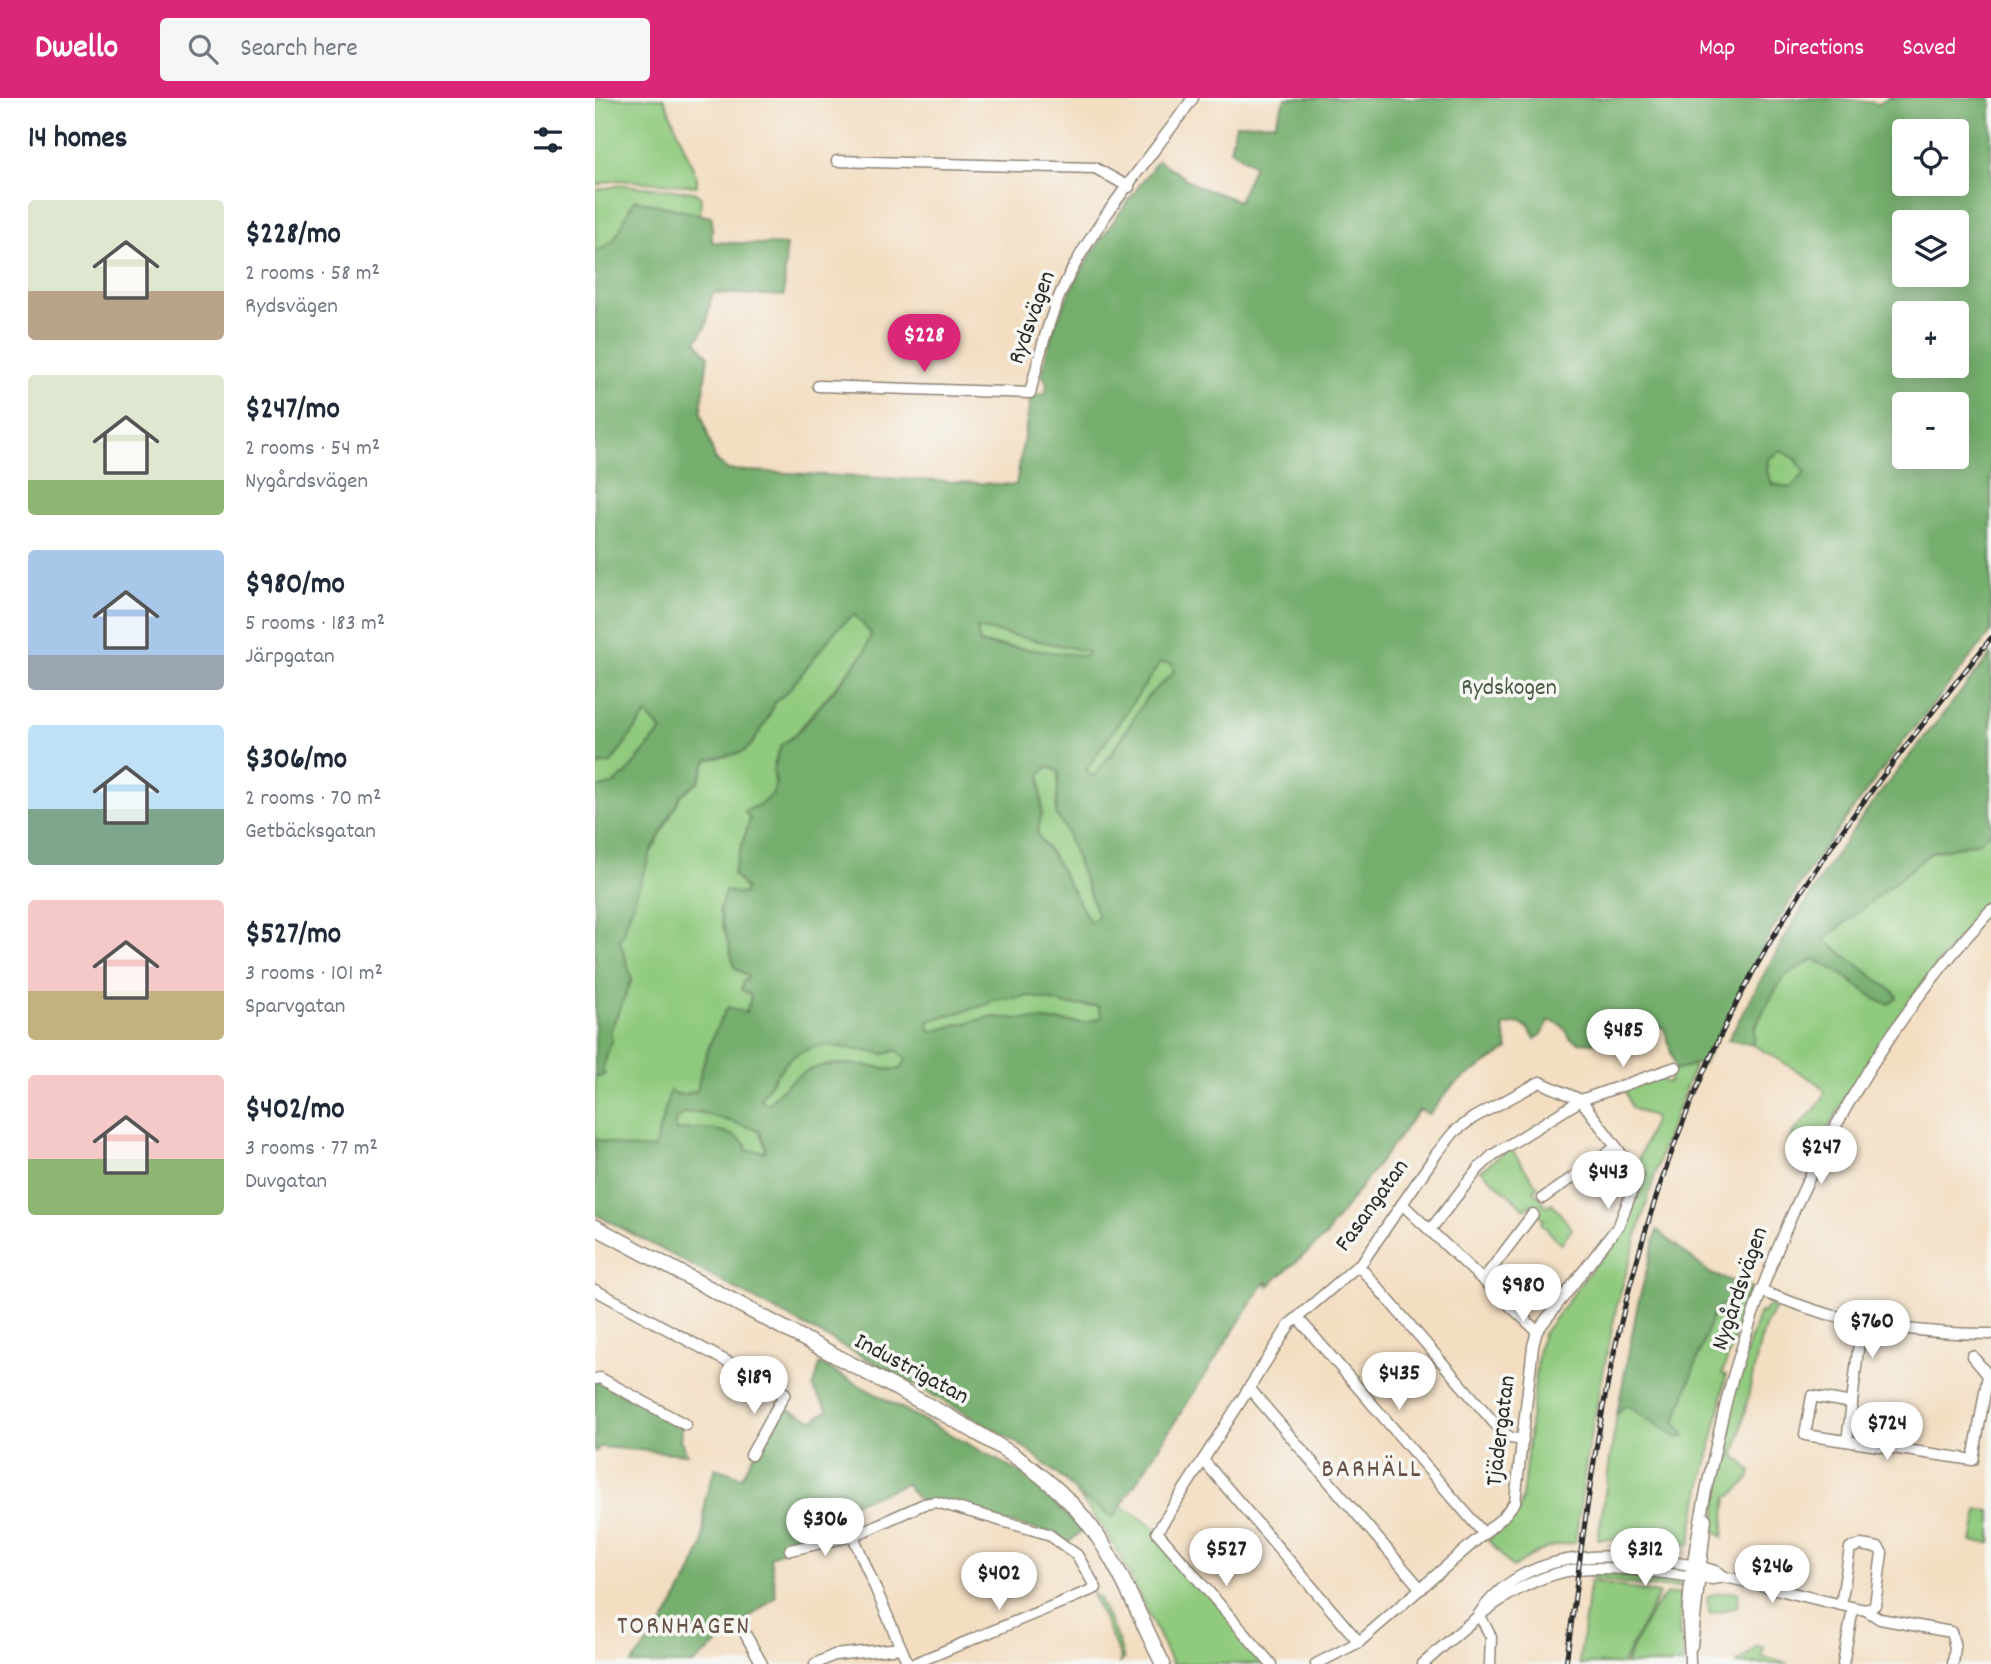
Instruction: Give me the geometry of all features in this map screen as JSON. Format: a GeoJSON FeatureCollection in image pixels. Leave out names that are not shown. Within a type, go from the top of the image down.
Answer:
{"type":"FeatureCollection","features":[{"type":"Feature","properties":{"kind":"main road","name":"Industrigatan"},"geometry":{"type":"LineString","coordinates":[[595,1227],[1012,1453],[1057,1489],[1092,1528],[1113,1562],[1163,1664]]}},
{"type":"Feature","properties":{"kind":"main road","name":"Industrigatan"},"geometry":{"type":"LineString","coordinates":[[1142,1624],[1157,1664]]}},
{"type":"Feature","properties":{"kind":"street","name":"Rydsvägen"},"geometry":{"type":"LineString","coordinates":[[818,386],[1030,393],[1045,337],[1062,290],[1082,253],[1193,98]]}},
{"type":"Feature","properties":{"kind":"street"},"geometry":{"type":"LineString","coordinates":[[837,162],[1095,168],[1129,187]]}},
{"type":"Feature","properties":{"kind":"street","name":"Nygårdsvägen"},"geometry":{"type":"LineString","coordinates":[[1690,1661],[1697,1572],[1708,1504],[1707,1489],[1730,1386],[1760,1291],[1800,1193],[1861,1082],[1895,1029],[1991,910]]}},
{"type":"Feature","properties":{"kind":"street"},"geometry":{"type":"LineString","coordinates":[[1430,1230],[1479,1168],[1493,1155],[1581,1100],[1676,1066]]}},
{"type":"Feature","properties":{"kind":"street","name":"Fasangatan"},"geometry":{"type":"LineString","coordinates":[[1271,1664],[1157,1532],[1290,1324],[1359,1266],[1449,1137],[1473,1118],[1540,1082],[1581,1100]]}},
{"type":"Feature","properties":{"kind":"street","name":"Tjädergatan"},"geometry":{"type":"LineString","coordinates":[[1316,1664],[1359,1642],[1508,1513],[1515,1502],[1537,1331],[1619,1225],[1638,1176],[1581,1100]]}},
{"type":"Feature","properties":{"kind":"street"},"geometry":{"type":"LineString","coordinates":[[1543,1198],[1616,1147]]}},
{"type":"Feature","properties":{"kind":"street"},"geometry":{"type":"LineString","coordinates":[[1402,1204],[1537,1331]]}},
{"type":"Feature","properties":{"kind":"street"},"geometry":{"type":"LineString","coordinates":[[1483,1280],[1533,1214]]}},
{"type":"Feature","properties":{"kind":"street"},"geometry":{"type":"LineString","coordinates":[[1359,1266],[1502,1432],[1511,1438],[1523,1440]]}},
{"type":"Feature","properties":{"kind":"street"},"geometry":{"type":"LineString","coordinates":[[595,1290],[785,1393],[751,1455]]}},
{"type":"Feature","properties":{"kind":"street"},"geometry":{"type":"LineString","coordinates":[[1760,1291],[1830,1315],[1886,1326],[1991,1334]]}},
{"type":"Feature","properties":{"kind":"street"},"geometry":{"type":"LineString","coordinates":[[1297,1318],[1484,1534]]}},
{"type":"Feature","properties":{"kind":"street"},"geometry":{"type":"LineString","coordinates":[[1847,1441],[1859,1340]]}},
{"type":"Feature","properties":{"kind":"street"},"geometry":{"type":"LineString","coordinates":[[1852,1403],[1812,1396],[1805,1435],[1973,1460],[1989,1375],[1972,1356]]}},
{"type":"Feature","properties":{"kind":"street"},"geometry":{"type":"LineString","coordinates":[[595,1379],[600,1378],[686,1425]]}},
{"type":"Feature","properties":{"kind":"street"},"geometry":{"type":"LineString","coordinates":[[1249,1388],[1421,1589]]}},
{"type":"Feature","properties":{"kind":"street"},"geometry":{"type":"LineString","coordinates":[[1978,1433],[1991,1435]]}},
{"type":"Feature","properties":{"kind":"street"},"geometry":{"type":"LineString","coordinates":[[1203,1460],[1359,1642]]}},
{"type":"Feature","properties":{"kind":"street"},"geometry":{"type":"LineString","coordinates":[[790,1550],[853,1536],[924,1504],[942,1502],[1053,1537],[1076,1555],[1096,1588],[911,1664],[901,1648],[853,1536],[847,1522]]}},
{"type":"Feature","properties":{"kind":"street"},"geometry":{"type":"LineString","coordinates":[[1843,1664],[1850,1548],[1861,1545],[1879,1548],[1882,1553],[1875,1605],[1866,1610]]}},
{"type":"Feature","properties":{"kind":"street"},"geometry":{"type":"LineString","coordinates":[[1423,1664],[1479,1614],[1520,1587],[1566,1571],[1601,1568],[1718,1572],[1725,1577],[1866,1610],[1880,1619],[1951,1632],[1955,1647],[1952,1664]]}},
{"type":"Feature","properties":{"kind":"street"},"geometry":{"type":"LineString","coordinates":[[1479,1614],[1491,1637],[1490,1664]]}},
{"type":"Feature","properties":{"kind":"street"},"geometry":{"type":"LineString","coordinates":[[743,1630],[762,1664]]}},
{"type":"Feature","properties":{"kind":"street"},"geometry":{"type":"LineString","coordinates":[[815,1664],[834,1656],[901,1648]]}},
{"type":"Feature","properties":{"kind":"green space"},"geometry":{"type":"Polygon","coordinates":[[[595,98],[664,98],[697,178],[697,186],[617,180],[595,185],[595,98]]]}},
{"type":"Feature","properties":{"kind":"green space","name":"Rydskogen"},"geometry":{"type":"Polygon","coordinates":[[[1285,98],[1814,98],[1879,104],[1888,98],[1991,98],[1991,632],[1903,742],[1814,862],[1771,932],[1703,1064],[1676,1070],[1664,1028],[1651,1025],[1595,1043],[1578,1042],[1570,1038],[1562,1026],[1549,1021],[1542,1034],[1535,1039],[1528,1029],[1519,1023],[1503,1026],[1508,1049],[1453,1085],[1429,1114],[1419,1110],[1327,1235],[1268,1286],[1267,1281],[1263,1285],[1114,1517],[1079,1496],[1065,1480],[1019,1444],[899,1376],[595,1214],[595,1139],[625,1147],[654,1149],[670,1091],[686,1094],[697,1091],[709,1047],[728,1007],[746,1013],[751,997],[741,990],[743,981],[747,980],[748,976],[735,968],[719,911],[725,891],[743,894],[746,889],[733,874],[750,819],[745,811],[761,804],[773,794],[776,782],[773,771],[781,745],[795,735],[846,676],[865,652],[871,634],[854,614],[837,629],[788,691],[775,702],[751,745],[743,752],[707,760],[698,782],[681,795],[651,852],[620,941],[632,979],[610,1031],[612,1039],[602,1071],[605,1074],[601,1077],[595,1076],[595,788],[612,785],[626,774],[662,730],[646,714],[611,763],[595,765],[595,251],[604,248],[615,237],[635,200],[712,217],[712,242],[786,245],[784,296],[712,293],[706,326],[696,341],[708,356],[701,412],[715,459],[728,470],[1016,485],[1031,396],[1046,393],[1047,382],[1042,375],[1049,345],[1059,316],[1087,262],[1158,160],[1197,186],[1239,201],[1254,165],[1230,149],[1236,124],[1275,123],[1285,98]],[[1781,451],[1768,459],[1767,472],[1772,484],[1791,488],[1805,473],[1796,459],[1781,451]],[[977,628],[980,644],[1087,656],[1087,651],[977,628]],[[1160,663],[1086,770],[1093,777],[1114,751],[1146,698],[1174,672],[1171,663],[1160,663]],[[1048,766],[1040,775],[1042,813],[1037,834],[1053,856],[1090,922],[1098,916],[1064,826],[1056,815],[1059,772],[1048,766]],[[1030,996],[992,1000],[988,1004],[928,1021],[930,1032],[990,1017],[1086,1023],[1102,1017],[1098,1006],[1069,1005],[1030,996]],[[825,1045],[801,1051],[780,1070],[760,1099],[768,1104],[801,1074],[812,1069],[852,1064],[897,1070],[901,1069],[906,1059],[897,1050],[885,1054],[825,1045]],[[700,1112],[685,1113],[675,1120],[676,1131],[704,1129],[722,1132],[739,1139],[746,1145],[746,1150],[765,1152],[766,1147],[759,1130],[700,1112]]]}},
{"type":"Feature","properties":{"kind":"green space"},"geometry":{"type":"Polygon","coordinates":[[[622,185],[694,192],[701,198],[700,215],[635,200],[616,237],[604,248],[595,251],[595,190],[622,185]]]}},
{"type":"Feature","properties":{"kind":"green space"},"geometry":{"type":"Polygon","coordinates":[[[1782,450],[1796,459],[1805,474],[1791,488],[1772,484],[1767,472],[1768,459],[1782,450]]]}},
{"type":"Feature","properties":{"kind":"green space"},"geometry":{"type":"Polygon","coordinates":[[[854,613],[871,634],[865,652],[780,750],[774,765],[775,787],[771,796],[745,811],[750,819],[733,874],[746,889],[743,894],[738,895],[732,953],[735,968],[748,976],[751,997],[746,1013],[742,1013],[741,1078],[683,1095],[670,1092],[655,1150],[625,1147],[595,1139],[595,1076],[601,1077],[604,1073],[601,1071],[612,1039],[610,1031],[632,980],[619,941],[651,852],[681,795],[698,782],[707,760],[743,752],[751,745],[775,702],[788,691],[837,629],[854,613]]]}},
{"type":"Feature","properties":{"kind":"green space"},"geometry":{"type":"Polygon","coordinates":[[[977,628],[1088,651],[1087,657],[979,643],[977,628]]]}},
{"type":"Feature","properties":{"kind":"green space"},"geometry":{"type":"Polygon","coordinates":[[[1991,654],[1991,832],[1979,842],[1932,852],[1824,940],[1897,997],[1889,1004],[1879,1001],[1837,971],[1814,959],[1783,977],[1755,1026],[1754,1045],[1728,1040],[1801,910],[1850,834],[1991,654]]]}},
{"type":"Feature","properties":{"kind":"green space"},"geometry":{"type":"Polygon","coordinates":[[[1160,663],[1171,663],[1175,672],[1152,695],[1094,777],[1086,770],[1160,663]]]}},
{"type":"Feature","properties":{"kind":"green space"},"geometry":{"type":"Polygon","coordinates":[[[646,714],[662,730],[626,774],[612,785],[595,788],[595,765],[611,763],[646,714]]]}},
{"type":"Feature","properties":{"kind":"green space"},"geometry":{"type":"Polygon","coordinates":[[[1048,766],[1059,772],[1056,815],[1064,826],[1099,917],[1090,922],[1053,856],[1037,834],[1042,813],[1040,774],[1048,766]]]}},
{"type":"Feature","properties":{"kind":"green space"},"geometry":{"type":"Polygon","coordinates":[[[1991,832],[1991,900],[1940,960],[1893,1024],[1811,1158],[1787,1147],[1794,1132],[1817,1107],[1825,1092],[1819,1084],[1754,1045],[1759,1019],[1779,981],[1814,959],[1837,971],[1879,1001],[1897,998],[1895,993],[1823,940],[1932,852],[1979,842],[1991,832]]]}},
{"type":"Feature","properties":{"kind":"green space"},"geometry":{"type":"Polygon","coordinates":[[[1030,996],[1069,1005],[1098,1006],[1103,1017],[1086,1023],[990,1017],[930,1032],[928,1021],[988,1004],[991,1000],[1030,996]]]}},
{"type":"Feature","properties":{"kind":"green space"},"geometry":{"type":"Polygon","coordinates":[[[825,1045],[885,1054],[897,1050],[906,1059],[901,1069],[897,1070],[852,1064],[812,1069],[801,1074],[768,1104],[760,1099],[780,1070],[793,1057],[801,1051],[825,1045]]]}},
{"type":"Feature","properties":{"kind":"green space"},"geometry":{"type":"Polygon","coordinates":[[[1695,1064],[1663,1147],[1617,1304],[1588,1448],[1575,1543],[1542,1550],[1513,1568],[1488,1540],[1518,1514],[1539,1347],[1543,1334],[1627,1222],[1643,1177],[1636,1166],[1655,1118],[1632,1108],[1624,1087],[1658,1075],[1666,1083],[1670,1082],[1672,1071],[1695,1064]]]}},
{"type":"Feature","properties":{"kind":"green space"},"geometry":{"type":"Polygon","coordinates":[[[700,1112],[759,1130],[766,1147],[765,1152],[746,1150],[746,1145],[739,1139],[722,1132],[704,1129],[676,1131],[675,1120],[685,1113],[700,1112]]]}},
{"type":"Feature","properties":{"kind":"green space"},"geometry":{"type":"Polygon","coordinates":[[[1510,1148],[1538,1187],[1534,1190],[1546,1206],[1552,1203],[1572,1229],[1561,1244],[1541,1223],[1544,1219],[1529,1205],[1525,1209],[1481,1170],[1510,1148]]]}},
{"type":"Feature","properties":{"kind":"green space"},"geometry":{"type":"Polygon","coordinates":[[[1657,1230],[1711,1274],[1752,1288],[1748,1300],[1730,1301],[1714,1311],[1675,1423],[1685,1436],[1678,1438],[1626,1405],[1617,1414],[1637,1308],[1657,1230]]]}},
{"type":"Feature","properties":{"kind":"green space"},"geometry":{"type":"Polygon","coordinates":[[[1740,1297],[1748,1300],[1722,1374],[1726,1375],[1690,1545],[1642,1539],[1598,1539],[1617,1414],[1626,1405],[1678,1438],[1684,1435],[1675,1423],[1714,1311],[1726,1302],[1740,1297]]]}},
{"type":"Feature","properties":{"kind":"green space"},"geometry":{"type":"Polygon","coordinates":[[[1768,1306],[1775,1308],[1760,1343],[1735,1456],[1751,1471],[1749,1479],[1727,1497],[1723,1537],[1714,1529],[1720,1452],[1744,1357],[1760,1312],[1763,1313],[1768,1306]]]}},
{"type":"Feature","properties":{"kind":"green space"},"geometry":{"type":"Polygon","coordinates":[[[820,1364],[1016,1470],[1044,1492],[1082,1531],[1069,1542],[1055,1534],[920,1502],[906,1484],[839,1508],[849,1534],[790,1546],[770,1557],[776,1596],[744,1622],[739,1630],[693,1664],[631,1664],[663,1624],[689,1577],[703,1544],[705,1499],[715,1468],[742,1477],[781,1406],[813,1420],[828,1410],[813,1389],[820,1364]]]}},
{"type":"Feature","properties":{"kind":"green space"},"geometry":{"type":"Polygon","coordinates":[[[598,1381],[682,1427],[680,1439],[687,1454],[600,1447],[595,1452],[595,1382],[598,1381]]]}},
{"type":"Feature","properties":{"kind":"green space"},"geometry":{"type":"Polygon","coordinates":[[[1079,1496],[1113,1517],[1121,1506],[1156,1528],[1266,1664],[1172,1664],[1126,1567],[1106,1532],[1079,1496]]]}},
{"type":"Feature","properties":{"kind":"green space"},"geometry":{"type":"Polygon","coordinates":[[[1978,1510],[1991,1511],[1991,1543],[1972,1542],[1978,1510]]]}},
{"type":"Feature","properties":{"kind":"green space"},"geometry":{"type":"Polygon","coordinates":[[[1591,1573],[1671,1580],[1682,1587],[1649,1587],[1591,1578],[1591,1573]]]}},
{"type":"Feature","properties":{"kind":"green space"},"geometry":{"type":"Polygon","coordinates":[[[1590,1581],[1659,1594],[1622,1664],[1579,1664],[1590,1581]]]}},
{"type":"Feature","properties":{"kind":"green space"},"geometry":{"type":"Polygon","coordinates":[[[1735,1591],[1738,1593],[1737,1607],[1710,1614],[1707,1598],[1710,1595],[1735,1591]]]}},
{"type":"Feature","properties":{"kind":"green space"},"geometry":{"type":"Polygon","coordinates":[[[1092,1594],[1098,1597],[1118,1640],[1124,1659],[1119,1664],[1121,1658],[1092,1594]]]}},
{"type":"Feature","properties":{"kind":"green space"},"geometry":{"type":"Polygon","coordinates":[[[1667,1594],[1681,1594],[1679,1636],[1682,1636],[1684,1664],[1625,1664],[1649,1617],[1667,1594]]]}},
{"type":"Feature","properties":{"kind":"green space"},"geometry":{"type":"Polygon","coordinates":[[[1757,1646],[1764,1648],[1762,1657],[1789,1664],[1737,1664],[1757,1646]]]}},
{"type":"Feature","properties":{"kind":"railway"},"geometry":{"type":"LineString","coordinates":[[1566,1664],[1596,1448],[1622,1318],[1655,1200],[1698,1085],[1751,975],[1805,885],[1882,777],[1991,638]]}},
{"type":"Feature","properties":{"kind":"district","name":"BARHÄLL"},"geometry":{"type":"Point","coordinates":[1372,1470]}},
{"type":"Feature","properties":{"kind":"district","name":"TORNHAGEN"},"geometry":{"type":"Point","coordinates":[684,1627]}}]}
